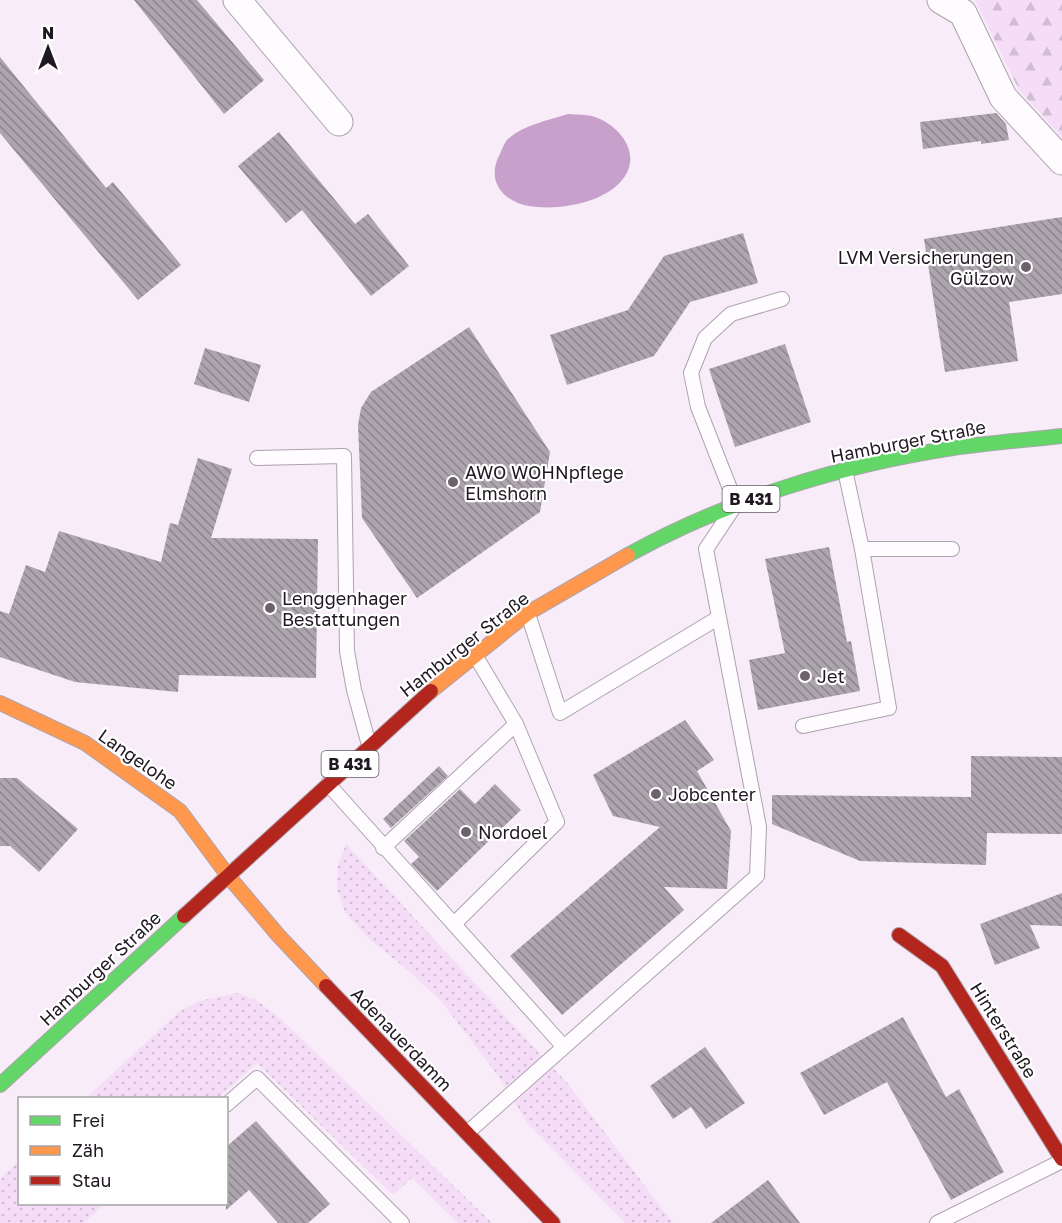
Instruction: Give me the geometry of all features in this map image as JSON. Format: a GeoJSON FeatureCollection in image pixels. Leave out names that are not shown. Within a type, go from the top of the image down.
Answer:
{"type":"FeatureCollection","features":[{"type":"Feature","properties":{"kind":"main road","name":"Hamburger Straße"},"geometry":{"type":"LineString","coordinates":[[0,1085],[370,746],[474,654],[528,613],[631,553],[736,504],[845,470],[952,448],[1034,437],[1062,436]]}},
{"type":"Feature","properties":{"kind":"main road","name":"Langelohe"},"geometry":{"type":"LineString","coordinates":[[0,703],[85,743],[180,811],[229,877]]}},
{"type":"Feature","properties":{"kind":"main road","name":"Adenauerdamm"},"geometry":{"type":"LineString","coordinates":[[229,877],[278,935],[553,1223]]}},
{"type":"Feature","properties":{"kind":"main road","name":"Hinterstraße"},"geometry":{"type":"LineString","coordinates":[[900,935],[942,966],[1062,1160]]}},
{"type":"Feature","properties":{"kind":"street"},"geometry":{"type":"LineString","coordinates":[[237,0],[339,122]]}},
{"type":"Feature","properties":{"kind":"street"},"geometry":{"type":"LineString","coordinates":[[941,0],[963,14],[1003,97],[1062,161]]}},
{"type":"Feature","properties":{"kind":"lane"},"geometry":{"type":"LineString","coordinates":[[467,1133],[757,876],[759,827],[706,549],[736,504],[698,407],[691,373],[705,338],[731,314],[782,299]]}},
{"type":"Feature","properties":{"kind":"lane"},"geometry":{"type":"LineString","coordinates":[[257,458],[345,456],[347,651],[354,690],[370,746]]}},
{"type":"Feature","properties":{"kind":"lane"},"geometry":{"type":"LineString","coordinates":[[803,726],[889,708],[862,549],[845,470]]}},
{"type":"Feature","properties":{"kind":"lane"},"geometry":{"type":"LineString","coordinates":[[862,549],[952,549]]}},
{"type":"Feature","properties":{"kind":"lane"},"geometry":{"type":"LineString","coordinates":[[528,613],[560,713],[718,618]]}},
{"type":"Feature","properties":{"kind":"lane"},"geometry":{"type":"LineString","coordinates":[[455,923],[557,822],[516,724],[474,654]]}},
{"type":"Feature","properties":{"kind":"lane"},"geometry":{"type":"LineString","coordinates":[[383,848],[516,724]]}},
{"type":"Feature","properties":{"kind":"lane"},"geometry":{"type":"LineString","coordinates":[[328,784],[383,848],[455,923],[564,1047]]}},
{"type":"Feature","properties":{"kind":"lane"},"geometry":{"type":"LineString","coordinates":[[228,1103],[257,1078],[402,1223]]}},
{"type":"Feature","properties":{"kind":"lane"},"geometry":{"type":"LineString","coordinates":[[937,1223],[1062,1160]]}},
{"type":"Feature","properties":{"kind":"green space"},"geometry":{"type":"Polygon","coordinates":[[[975,0],[1062,0],[1062,137],[1019,90],[975,0]]]}},
{"type":"Feature","properties":{"kind":"green space"},"geometry":{"type":"Polygon","coordinates":[[[346,844],[568,1084],[673,1223],[625,1223],[528,1124],[496,1073],[441,1001],[370,940],[345,913],[337,888],[338,865],[346,844]]]}},
{"type":"Feature","properties":{"kind":"green space"},"geometry":{"type":"Polygon","coordinates":[[[237,993],[256,1000],[280,1018],[492,1223],[458,1223],[412,1178],[393,1195],[257,1063],[219,1097],[87,1097],[180,1011],[199,1001],[237,993]]]}},
{"type":"Feature","properties":{"kind":"green space"},"geometry":{"type":"Polygon","coordinates":[[[18,1162],[18,1205],[104,1205],[84,1223],[0,1223],[0,1179],[18,1162]]]}},
{"type":"Feature","properties":{"kind":"shaded area"},"geometry":{"type":"Polygon","coordinates":[[[568,114],[595,117],[612,126],[619,133],[629,148],[629,167],[625,176],[607,193],[595,199],[568,206],[529,206],[504,194],[499,188],[495,172],[496,163],[506,141],[529,126],[568,114]]]}},
{"type":"Feature","properties":{"kind":"building"},"geometry":{"type":"Polygon","coordinates":[[[134,0],[197,0],[264,80],[224,114],[134,0]]]}},
{"type":"Feature","properties":{"kind":"building"},"geometry":{"type":"Polygon","coordinates":[[[0,57],[106,188],[113,182],[181,265],[138,300],[0,133],[0,57]]]}},
{"type":"Feature","properties":{"kind":"building"},"geometry":{"type":"Polygon","coordinates":[[[996,113],[1006,124],[1009,140],[981,144],[981,141],[923,149],[920,122],[996,113]]]}},
{"type":"Feature","properties":{"kind":"building"},"geometry":{"type":"Polygon","coordinates":[[[279,132],[355,224],[368,214],[409,266],[371,296],[302,210],[286,223],[238,166],[279,132]]]}},
{"type":"Feature","properties":{"kind":"building"},"geometry":{"type":"Polygon","coordinates":[[[1062,217],[1062,294],[1009,302],[1018,361],[945,372],[924,239],[1062,217]]]}},
{"type":"Feature","properties":{"kind":"building"},"geometry":{"type":"Polygon","coordinates":[[[743,233],[758,283],[690,302],[654,356],[567,385],[550,335],[628,310],[664,256],[743,233]]]}},
{"type":"Feature","properties":{"kind":"building","name":"AWO WOHNpflege Elmshorn"},"geometry":{"type":"Polygon","coordinates":[[[469,327],[550,452],[540,512],[417,598],[362,518],[358,425],[361,408],[371,392],[469,327]]]}},
{"type":"Feature","properties":{"kind":"building"},"geometry":{"type":"Polygon","coordinates":[[[785,344],[811,422],[735,447],[709,369],[785,344]]]}},
{"type":"Feature","properties":{"kind":"building"},"geometry":{"type":"Polygon","coordinates":[[[205,348],[261,365],[249,402],[194,384],[205,348]]]}},
{"type":"Feature","properties":{"kind":"building"},"geometry":{"type":"Polygon","coordinates":[[[198,458],[232,469],[211,538],[318,539],[316,678],[179,675],[178,692],[75,682],[0,657],[0,611],[9,614],[26,565],[45,572],[59,531],[161,562],[170,523],[178,525],[198,458]]]}},
{"type":"Feature","properties":{"kind":"building"},"geometry":{"type":"Polygon","coordinates":[[[829,547],[847,642],[851,641],[860,691],[758,710],[749,660],[785,653],[765,559],[829,547]]]}},
{"type":"Feature","properties":{"kind":"building"},"geometry":{"type":"Polygon","coordinates":[[[685,720],[714,760],[697,771],[731,831],[727,889],[664,887],[684,910],[562,1015],[510,956],[660,827],[613,816],[593,775],[685,720]]]}},
{"type":"Feature","properties":{"kind":"building"},"geometry":{"type":"Polygon","coordinates":[[[971,756],[1062,757],[1062,834],[987,833],[986,865],[860,861],[772,824],[772,795],[971,797],[971,756]]]}},
{"type":"Feature","properties":{"kind":"building"},"geometry":{"type":"Polygon","coordinates":[[[439,766],[448,776],[391,828],[383,819],[439,766]]]}},
{"type":"Feature","properties":{"kind":"building"},"geometry":{"type":"Polygon","coordinates":[[[0,778],[17,778],[78,829],[39,872],[10,846],[0,846],[0,778]]]}},
{"type":"Feature","properties":{"kind":"building"},"geometry":{"type":"Polygon","coordinates":[[[495,784],[521,810],[437,891],[411,864],[419,857],[404,841],[460,789],[475,804],[495,784]]]}},
{"type":"Feature","properties":{"kind":"building"},"geometry":{"type":"Polygon","coordinates":[[[1062,893],[1062,926],[1030,925],[1040,948],[995,965],[980,924],[1062,893]]]}},
{"type":"Feature","properties":{"kind":"building"},"geometry":{"type":"Polygon","coordinates":[[[903,1017],[946,1097],[959,1089],[1004,1172],[951,1200],[887,1082],[824,1115],[800,1073],[903,1017]]]}},
{"type":"Feature","properties":{"kind":"building"},"geometry":{"type":"Polygon","coordinates":[[[705,1047],[745,1103],[706,1129],[691,1107],[673,1119],[650,1086],[705,1047]]]}},
{"type":"Feature","properties":{"kind":"building"},"geometry":{"type":"Polygon","coordinates":[[[256,1121],[330,1204],[308,1223],[278,1223],[249,1190],[226,1210],[226,1205],[228,1205],[228,1145],[256,1121]]]}},
{"type":"Feature","properties":{"kind":"building"},"geometry":{"type":"Polygon","coordinates":[[[768,1180],[800,1223],[711,1223],[768,1180]]]}},
{"type":"Feature","properties":{"kind":"traffic: fast"},"geometry":{"type":"LineString","coordinates":[[628,555],[705,517],[745,501],[827,475],[869,464],[953,448],[1062,436]]}},
{"type":"Feature","properties":{"kind":"traffic: fast"},"geometry":{"type":"LineString","coordinates":[[0,1085],[184,916]]}},
{"type":"Feature","properties":{"kind":"traffic: slow"},"geometry":{"type":"LineString","coordinates":[[431,691],[528,613],[628,555]]}},
{"type":"Feature","properties":{"kind":"traffic: slow"},"geometry":{"type":"LineString","coordinates":[[0,703],[85,743],[180,811],[229,877],[278,935],[326,986]]}},
{"type":"Feature","properties":{"kind":"traffic: jam"},"geometry":{"type":"LineString","coordinates":[[184,916],[431,691]]}},
{"type":"Feature","properties":{"kind":"traffic: jam"},"geometry":{"type":"LineString","coordinates":[[899,935],[942,966],[1062,1159]]}},
{"type":"Feature","properties":{"kind":"traffic: jam"},"geometry":{"type":"LineString","coordinates":[[326,986],[553,1223]]}},
{"type":"Feature","properties":{"kind":"place","name":"LVM Versicherungen Gülzow"},"geometry":{"type":"Point","coordinates":[1026,267]}},
{"type":"Feature","properties":{"kind":"place","name":"AWO WOHNpflege Elmshorn"},"geometry":{"type":"Point","coordinates":[453,482]}},
{"type":"Feature","properties":{"kind":"place","name":"Lenggenhager Bestattungen"},"geometry":{"type":"Point","coordinates":[270,608]}},
{"type":"Feature","properties":{"kind":"place","name":"Jet"},"geometry":{"type":"Point","coordinates":[805,676]}},
{"type":"Feature","properties":{"kind":"place","name":"Jobcenter"},"geometry":{"type":"Point","coordinates":[656,794]}},
{"type":"Feature","properties":{"kind":"place","name":"Nordoel"},"geometry":{"type":"Point","coordinates":[466,832]}}]}
